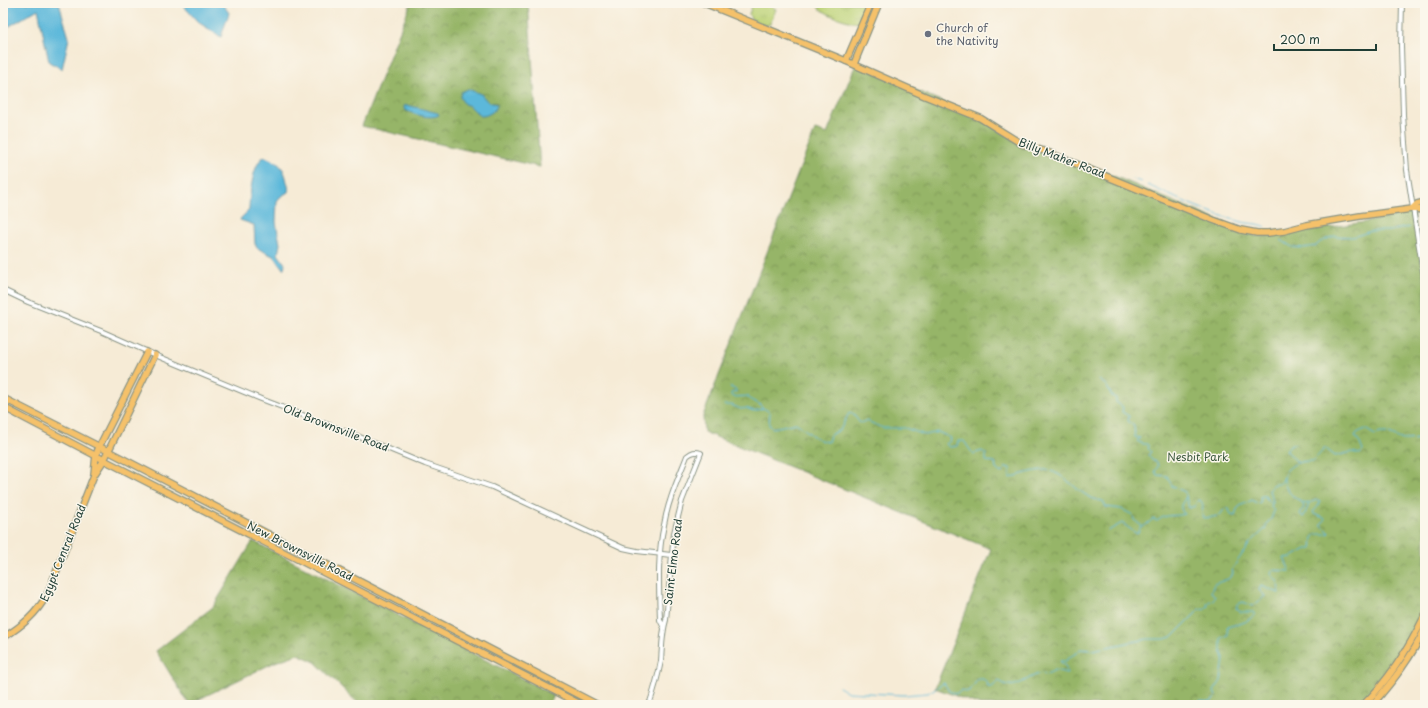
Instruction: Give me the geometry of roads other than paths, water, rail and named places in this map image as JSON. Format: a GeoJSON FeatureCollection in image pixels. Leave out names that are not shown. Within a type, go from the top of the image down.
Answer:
{"type":"FeatureCollection","features":[{"type":"Feature","properties":{"kind":"main road","name":"Billy Maher Road"},"geometry":{"type":"LineString","coordinates":[[704,3],[854,64],[925,96],[980,118],[1022,144],[1047,152],[1241,230],[1262,233],[1277,232],[1307,225],[1412,209]]}},
{"type":"Feature","properties":{"kind":"main road"},"geometry":{"type":"LineString","coordinates":[[846,61],[870,3]]}},
{"type":"Feature","properties":{"kind":"main road"},"geometry":{"type":"LineString","coordinates":[[854,64],[870,27],[878,3]]}},
{"type":"Feature","properties":{"kind":"main road"},"geometry":{"type":"LineString","coordinates":[[862,24],[870,27]]}},
{"type":"Feature","properties":{"kind":"main road"},"geometry":{"type":"LineString","coordinates":[[1412,209],[1417,204],[1425,202]]}},
{"type":"Feature","properties":{"kind":"main road"},"geometry":{"type":"LineString","coordinates":[[1412,209],[1425,210]]}},
{"type":"Feature","properties":{"kind":"main road","name":"Egypt Central Road"},"geometry":{"type":"LineString","coordinates":[[94,475],[96,455],[99,447],[147,352]]}},
{"type":"Feature","properties":{"kind":"main road","name":"Egypt Central Road"},"geometry":{"type":"LineString","coordinates":[[3,638],[29,620],[42,606],[94,475],[104,460],[155,355]]}},
{"type":"Feature","properties":{"kind":"main road","name":"New Brownsville Road"},"geometry":{"type":"LineString","coordinates":[[3,398],[598,705]]}},
{"type":"Feature","properties":{"kind":"main road","name":"New Brownsville Road"},"geometry":{"type":"LineString","coordinates":[[3,407],[582,705]]}},
{"type":"Feature","properties":{"kind":"main road"},"geometry":{"type":"LineString","coordinates":[[1363,705],[1376,692],[1399,662],[1412,641],[1425,615]]}},
{"type":"Feature","properties":{"kind":"main road"},"geometry":{"type":"LineString","coordinates":[[1372,705],[1389,685],[1408,658],[1425,628]]}},
{"type":"Feature","properties":{"kind":"street"},"geometry":{"type":"LineString","coordinates":[[1402,3],[1403,116],[1407,170],[1425,284]]}},
{"type":"Feature","properties":{"kind":"street","name":"Old Brownsville Road"},"geometry":{"type":"LineString","coordinates":[[3,290],[28,302],[102,330],[147,352],[283,408],[365,438],[425,464],[492,487],[623,548],[671,555]]}},
{"type":"Feature","properties":{"kind":"street","name":"Saint Elmo Road"},"geometry":{"type":"LineString","coordinates":[[649,705],[658,674],[666,620],[674,532],[680,508],[701,453],[698,452],[691,453],[687,456],[665,519],[660,554],[660,620],[664,628]]}},
{"type":"Feature","properties":{"kind":"water"},"geometry":{"type":"Polygon","coordinates":[[[9,3],[59,3],[69,38],[62,69],[49,62],[38,9],[3,30],[3,8],[9,3]]]}},
{"type":"Feature","properties":{"kind":"water"},"geometry":{"type":"Polygon","coordinates":[[[181,3],[222,3],[229,13],[221,37],[198,22],[181,3]]]}},
{"type":"Feature","properties":{"kind":"water"},"geometry":{"type":"Polygon","coordinates":[[[468,89],[481,94],[488,102],[497,104],[497,107],[488,114],[480,116],[470,106],[464,104],[460,97],[461,92],[468,89]]]}},
{"type":"Feature","properties":{"kind":"water"},"geometry":{"type":"Polygon","coordinates":[[[407,105],[438,113],[439,115],[426,117],[416,114],[404,109],[404,106],[407,105]]]}},
{"type":"Feature","properties":{"kind":"water"},"geometry":{"type":"Polygon","coordinates":[[[265,157],[274,161],[283,169],[288,187],[288,192],[277,201],[276,222],[280,244],[278,254],[285,264],[283,269],[275,257],[257,248],[255,244],[254,225],[240,220],[249,210],[252,180],[257,165],[261,159],[265,157]]]}},
{"type":"Feature","properties":{"kind":"waterway"},"geometry":{"type":"LineString","coordinates":[[1133,179],[1141,182]]}},
{"type":"Feature","properties":{"kind":"waterway"},"geometry":{"type":"LineString","coordinates":[[1148,185],[1218,215],[1266,227]]}},
{"type":"Feature","properties":{"kind":"waterway"},"geometry":{"type":"LineString","coordinates":[[1281,240],[1292,247],[1303,248],[1316,246],[1320,242],[1334,236],[1353,237],[1371,231],[1389,231],[1409,227]]}},
{"type":"Feature","properties":{"kind":"waterway"},"geometry":{"type":"LineString","coordinates":[[1099,380],[1106,385],[1112,396],[1116,398],[1116,402],[1123,407],[1122,412],[1129,416],[1128,421],[1134,426],[1135,437],[1140,438],[1137,441],[1147,444],[1149,447],[1148,448],[1151,452],[1148,455],[1157,463],[1158,466],[1155,471],[1157,475],[1167,476],[1172,486],[1185,492],[1186,497]]}},
{"type":"Feature","properties":{"kind":"waterway"},"geometry":{"type":"LineString","coordinates":[[730,387],[736,390],[736,392],[731,393],[734,397],[748,396],[749,399],[759,404],[763,408]]}},
{"type":"Feature","properties":{"kind":"waterway"},"geometry":{"type":"LineString","coordinates":[[724,405],[731,405],[741,409],[746,408],[754,411],[763,408],[770,412],[769,425],[773,428],[796,423],[815,437],[828,442],[830,435],[840,430],[849,413],[853,414],[860,423],[867,421],[883,428],[905,428],[925,435],[938,432],[951,438],[946,444],[950,447],[957,446],[958,441],[964,441],[973,454],[982,451],[986,454],[986,461],[995,462],[996,469],[1001,473],[1006,467],[1010,468],[1010,478],[1039,470],[1054,472],[1088,496],[1103,501],[1106,507],[1121,509],[1133,515],[1134,520],[1143,527],[1153,519],[1157,521],[1167,516],[1184,514],[1181,509],[1181,505],[1186,497],[1189,508],[1195,506],[1197,501],[1200,500],[1202,502],[1203,518],[1220,515],[1225,508],[1229,509],[1231,515],[1235,516],[1237,509],[1240,506],[1252,500],[1258,504],[1261,501],[1261,496],[1265,496],[1271,504]]}},
{"type":"Feature","properties":{"kind":"waterway"},"geometry":{"type":"LineString","coordinates":[[1197,705],[1200,701],[1211,702],[1216,697],[1214,691],[1221,681],[1224,658],[1221,651],[1221,638],[1228,635],[1227,627],[1245,622],[1255,615],[1253,612],[1240,612],[1236,608],[1238,604],[1243,602],[1253,606],[1265,596],[1259,590],[1261,586],[1279,593],[1278,582],[1271,574],[1272,570],[1290,571],[1284,558],[1292,557],[1306,549],[1312,549],[1314,536],[1329,533],[1321,524],[1325,520],[1324,518],[1314,514],[1313,512],[1319,505],[1320,501],[1317,500],[1306,504],[1299,501],[1288,491],[1284,479],[1285,473],[1289,468],[1299,462],[1313,461],[1325,448],[1335,456],[1352,452],[1360,454],[1363,451],[1355,436],[1357,433],[1365,429],[1375,435],[1387,433],[1403,440],[1425,439]]}},
{"type":"Feature","properties":{"kind":"waterway"},"geometry":{"type":"LineString","coordinates":[[1295,444],[1291,444],[1286,450],[1297,462]]}},
{"type":"Feature","properties":{"kind":"waterway"},"geometry":{"type":"LineString","coordinates":[[839,687],[848,692],[904,695],[928,693],[944,683],[949,691],[955,694],[962,690],[966,692],[970,690],[978,679],[983,679],[987,682],[988,687],[992,687],[999,681],[1006,685],[1016,685],[1042,673],[1045,675],[1055,670],[1067,673],[1066,667],[1060,661],[1066,661],[1080,649],[1092,650],[1147,639],[1165,639],[1173,636],[1201,608],[1204,609],[1208,606],[1207,603],[1214,599],[1215,596],[1211,592],[1214,584],[1228,579],[1233,574],[1232,569],[1250,543],[1266,528],[1266,524],[1271,519],[1274,511],[1271,507],[1273,501],[1269,491],[1272,485],[1280,484],[1284,477]]}},
{"type":"Feature","properties":{"kind":"waterway"},"geometry":{"type":"LineString","coordinates":[[1302,503],[1304,507],[1300,514],[1303,517],[1309,504]]}},
{"type":"Feature","properties":{"kind":"waterway"},"geometry":{"type":"LineString","coordinates":[[1108,531],[1122,523],[1137,534],[1141,526]]}},
{"type":"Feature","properties":{"kind":"place","name":"Church of the Nativity"},"geometry":{"type":"Point","coordinates":[928,34]}},
{"type":"Feature","properties":{"kind":"park label","name":"Nesbit Park"},"geometry":{"type":"Point","coordinates":[1198,457]}}]}
